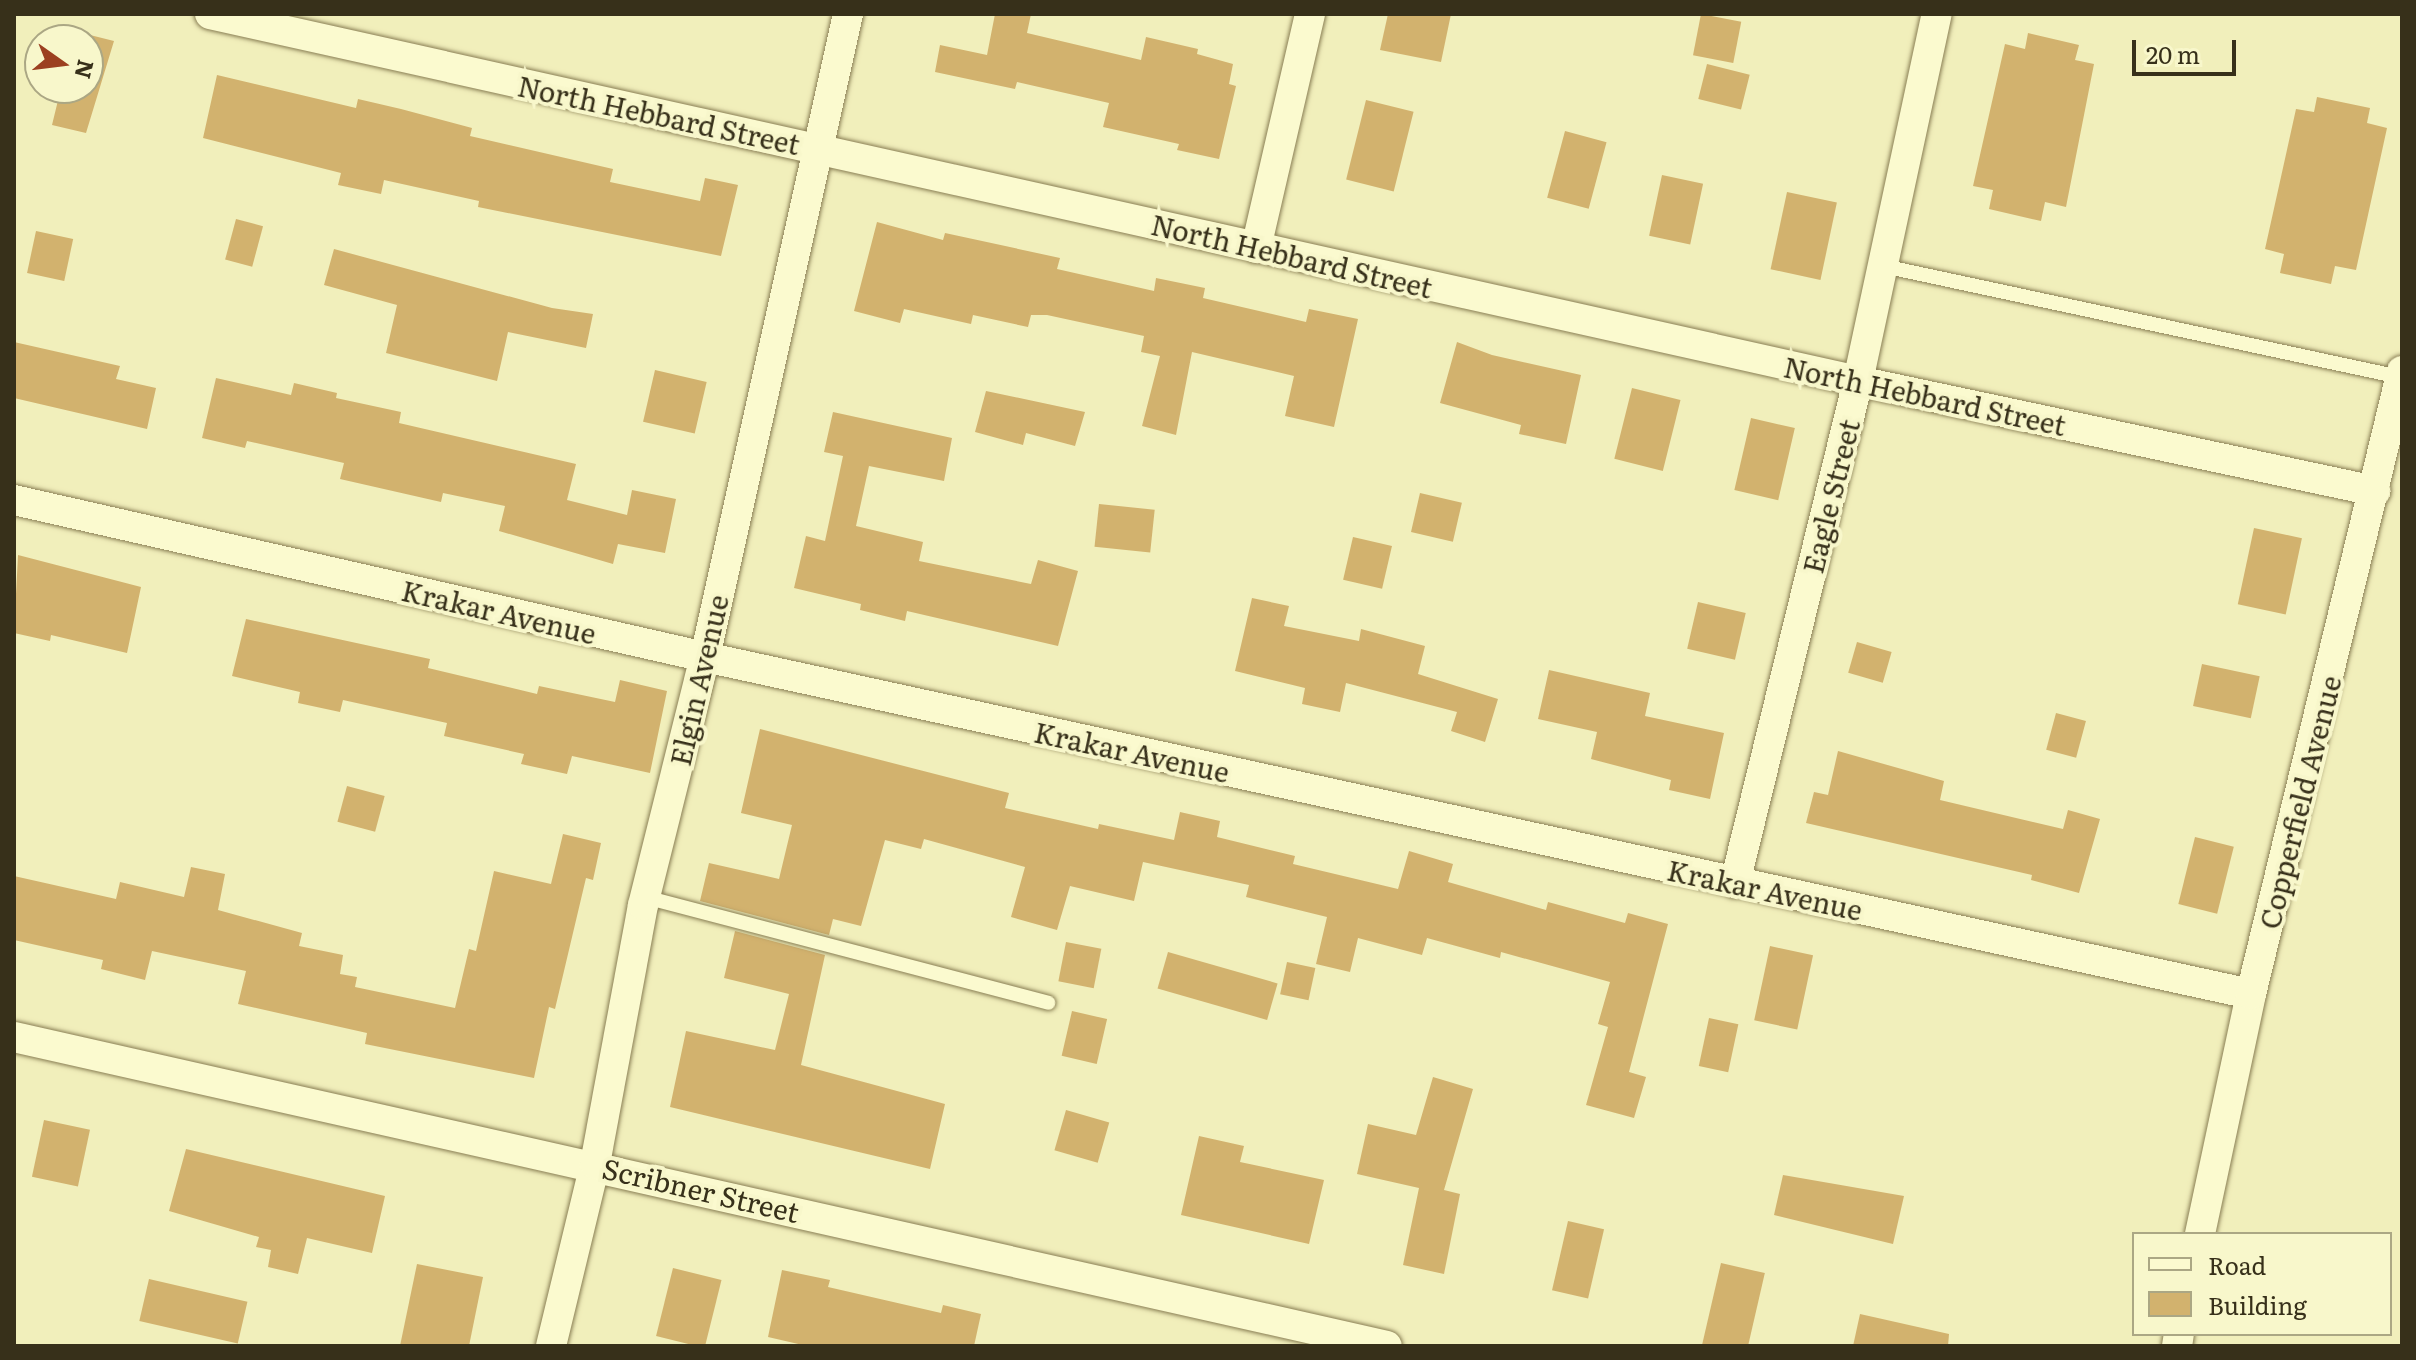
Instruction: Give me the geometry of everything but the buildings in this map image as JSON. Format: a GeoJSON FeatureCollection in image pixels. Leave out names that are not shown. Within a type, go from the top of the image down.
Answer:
{"type":"FeatureCollection","features":[{"type":"Feature","properties":{"kind":"street","name":"North Hebbard Street"},"geometry":{"type":"LineString","coordinates":[[210,14],[307,26],[817,149],[1256,248],[2375,491]]}},
{"type":"Feature","properties":{"kind":"street","name":"Elgin Avenue"},"geometry":{"type":"LineString","coordinates":[[551,1346],[595,1164],[645,897],[705,657],[848,14]]}},
{"type":"Feature","properties":{"kind":"street"},"geometry":{"type":"LineString","coordinates":[[1256,248],[1310,14]]}},
{"type":"Feature","properties":{"kind":"street","name":"Eagle Street"},"geometry":{"type":"LineString","coordinates":[[1735,883],[1858,381],[1937,14]]}},
{"type":"Feature","properties":{"kind":"street","name":"Copperfield Avenue"},"geometry":{"type":"LineString","coordinates":[[2200,1232],[2251,994],[2401,374]]}},
{"type":"Feature","properties":{"kind":"street","name":"Krakar Avenue"},"geometry":{"type":"LineString","coordinates":[[14,500],[705,657],[2251,994]]}},
{"type":"Feature","properties":{"kind":"street","name":"Scribner Street"},"geometry":{"type":"LineString","coordinates":[[14,1037],[595,1164],[1387,1346]]}},
{"type":"Feature","properties":{"kind":"lane"},"geometry":{"type":"LineString","coordinates":[[1883,266],[2401,374]]}},
{"type":"Feature","properties":{"kind":"lane"},"geometry":{"type":"LineString","coordinates":[[645,897],[1048,1003]]}}]}
